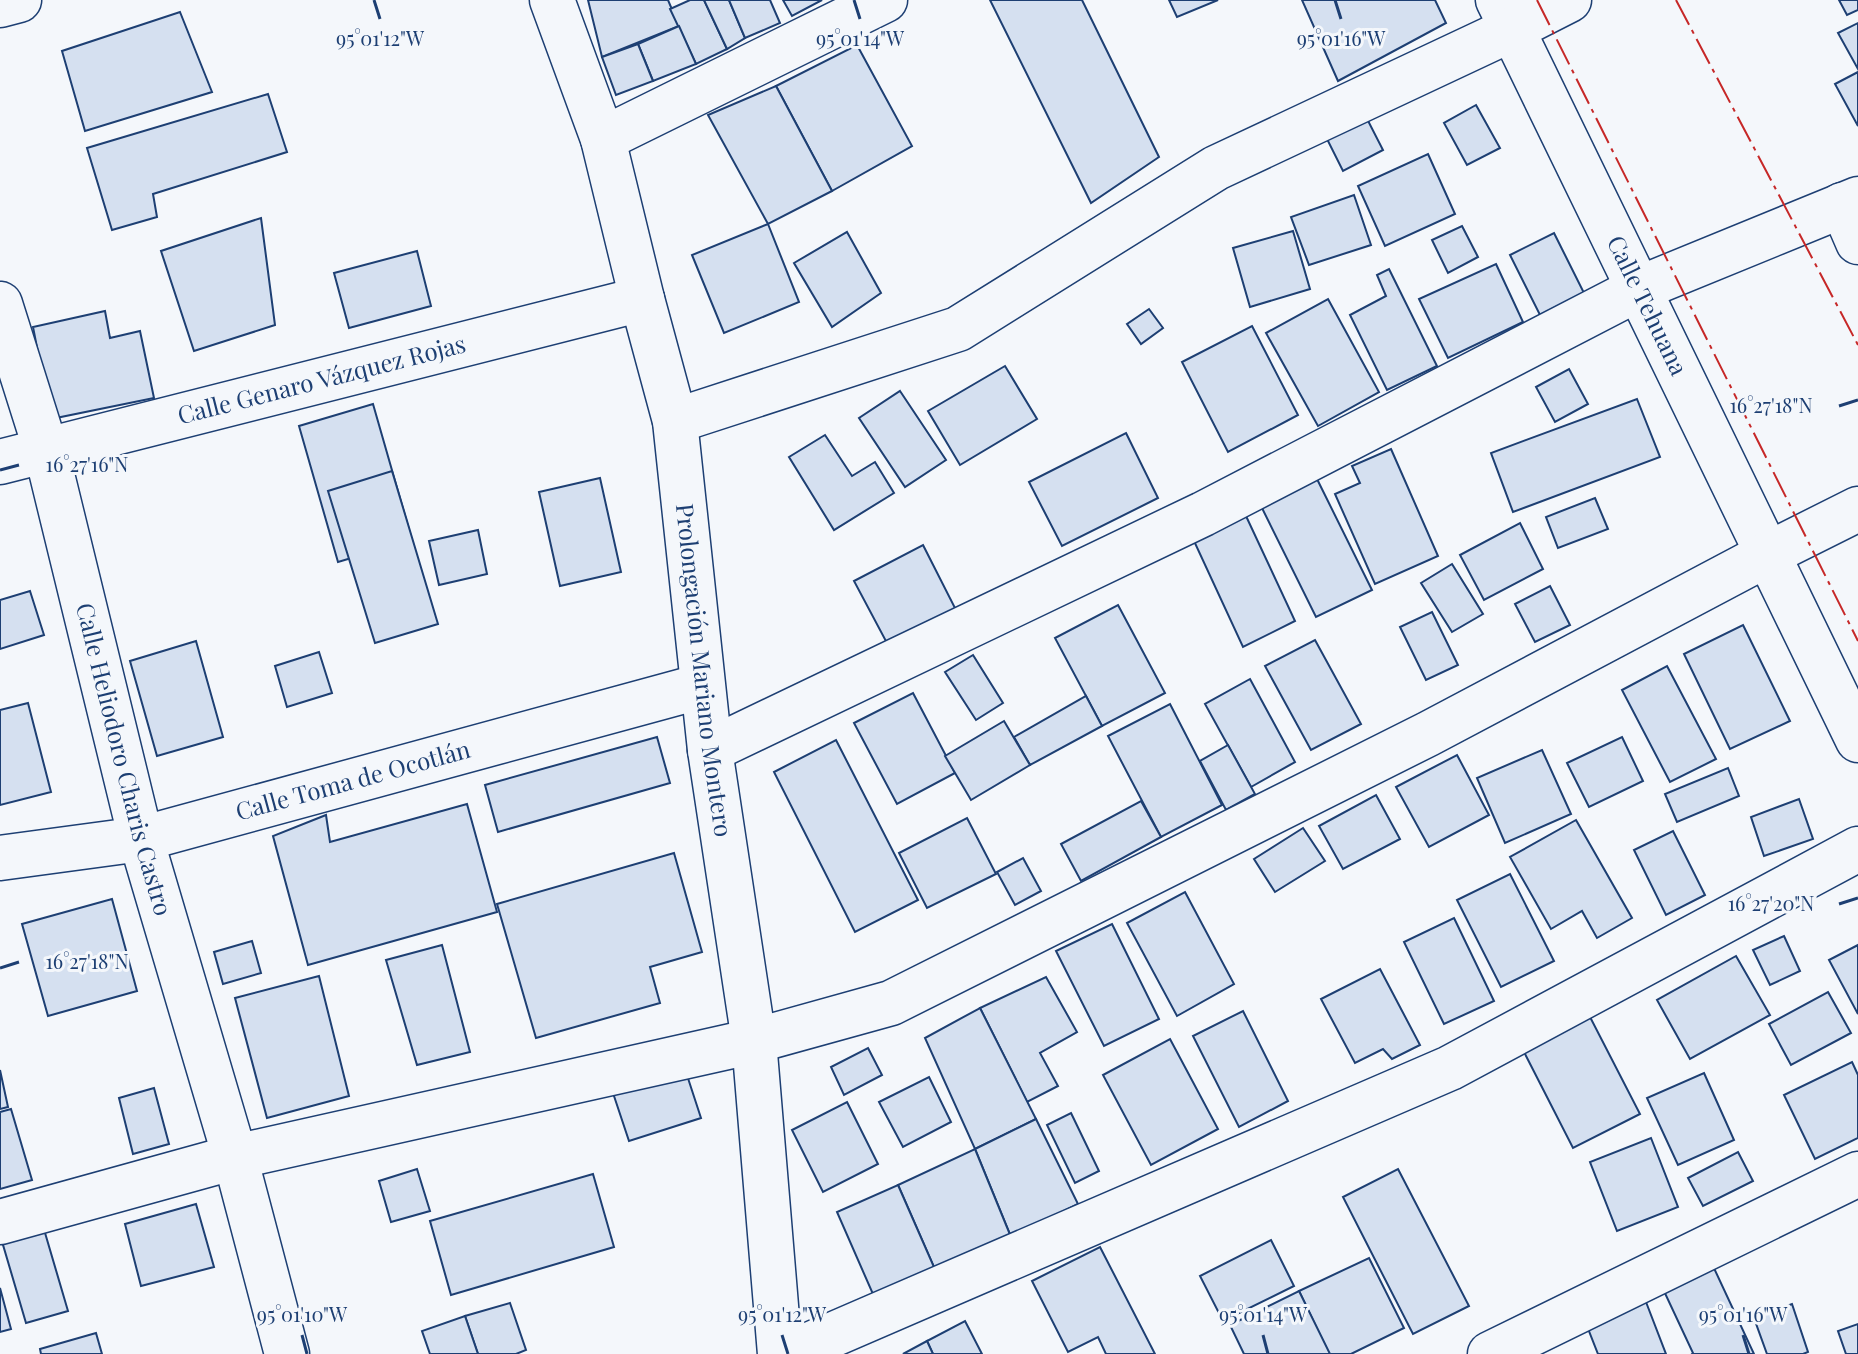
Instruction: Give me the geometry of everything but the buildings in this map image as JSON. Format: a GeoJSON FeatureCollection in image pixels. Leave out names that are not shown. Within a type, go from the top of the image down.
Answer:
{"type":"FeatureCollection","features":[{"type":"Feature","properties":{"kind":"street"},"geometry":{"type":"LineString","coordinates":[[0,5],[19,0]]}},
{"type":"Feature","properties":{"kind":"street","name":"Prolongación Mariano Montero"},"geometry":{"type":"LineString","coordinates":[[552,0],[603,139],[675,421],[710,750],[754,1041],[780,1354]]}},
{"type":"Feature","properties":{"kind":"street"},"geometry":{"type":"LineString","coordinates":[[603,139],[885,0]]}},
{"type":"Feature","properties":{"kind":"street"},"geometry":{"type":"LineString","coordinates":[[675,421],[958,329],[1216,168],[1505,14],[1569,0]]}},
{"type":"Feature","properties":{"kind":"street","name":"Calle Tehuana"},"geometry":{"type":"LineString","coordinates":[[1505,14],[1858,740]]}},
{"type":"Feature","properties":{"kind":"street"},"geometry":{"type":"LineString","coordinates":[[710,750],[1203,514],[1638,289],[1853,215]]}},
{"type":"Feature","properties":{"kind":"street","name":"Calle Genaro Vázquez Rojas"},"geometry":{"type":"LineString","coordinates":[[0,462],[642,299]]}},
{"type":"Feature","properties":{"kind":"street","name":"Calle Heliodoro Charis Castro"},"geometry":{"type":"LineString","coordinates":[[0,304],[46,450],[141,839],[235,1157],[287,1354]]}},
{"type":"Feature","properties":{"kind":"street"},"geometry":{"type":"LineString","coordinates":[[0,1222],[235,1157],[754,1041],[891,1003],[1428,734],[1858,509]]}},
{"type":"Feature","properties":{"kind":"street","name":"Calle Toma de Ocotlán"},"geometry":{"type":"LineString","coordinates":[[0,858],[141,839],[702,686]]}},
{"type":"Feature","properties":{"kind":"street"},"geometry":{"type":"LineString","coordinates":[[788,1354],[1450,1068],[1858,849]]}},
{"type":"Feature","properties":{"kind":"street"},"geometry":{"type":"LineString","coordinates":[[1490,1354],[1858,1174]]}},
{"type":"Feature","properties":{"kind":"power"},"geometry":{"type":"LineString","coordinates":[[1537,0],[1858,641]]}},
{"type":"Feature","properties":{"kind":"power"},"geometry":{"type":"LineString","coordinates":[[1676,0],[1858,345]]}}]}
